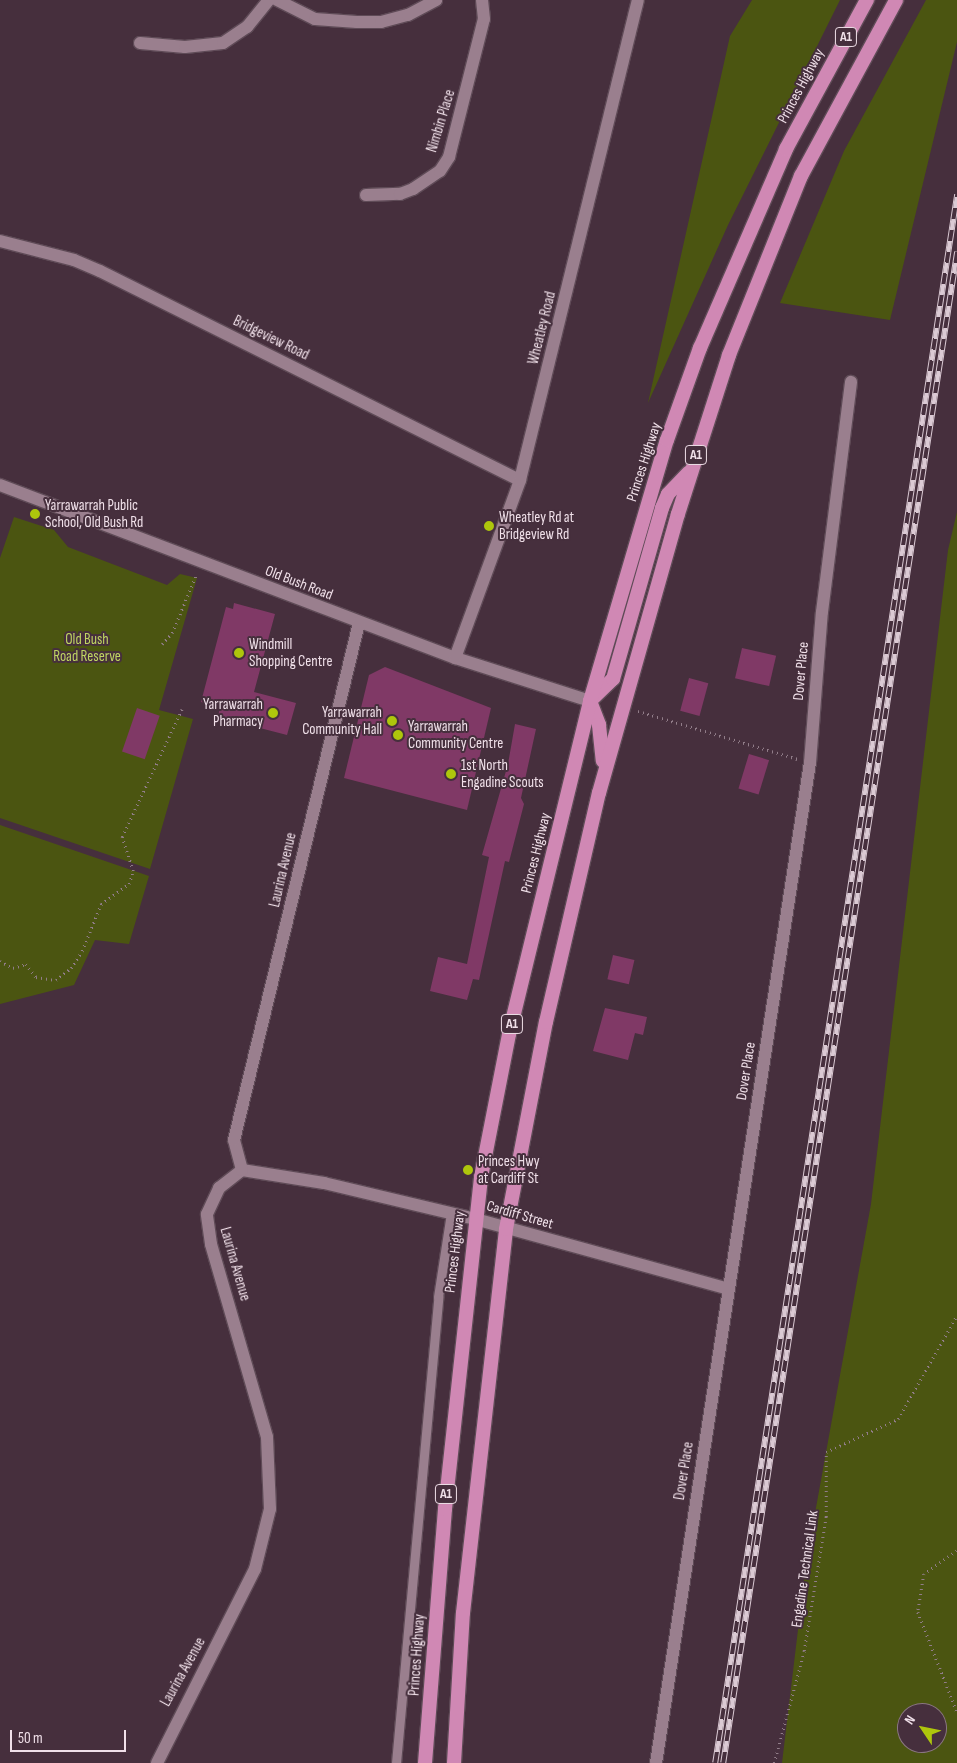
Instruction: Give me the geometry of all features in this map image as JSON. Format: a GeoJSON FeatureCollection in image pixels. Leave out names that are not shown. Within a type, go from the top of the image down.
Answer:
{"type":"FeatureCollection","features":[{"type":"Feature","properties":{"kind":"highway","name":"Princes Highway"},"geometry":{"type":"LineString","coordinates":[[425,1763],[445,1510],[475,1219],[509,1034],[590,701],[667,440],[717,304],[786,149],[867,0]]}},
{"type":"Feature","properties":{"kind":"highway","name":"A1"},"geometry":{"type":"LineString","coordinates":[[454,1763],[463,1614],[506,1229],[546,1022],[604,772],[691,470],[729,355],[801,176],[896,0]]}},
{"type":"Feature","properties":{"kind":"highway"},"geometry":{"type":"LineString","coordinates":[[604,772],[598,725],[590,701],[613,679],[662,508],[668,494],[691,470]]}},
{"type":"Feature","properties":{"kind":"street"},"geometry":{"type":"LineString","coordinates":[[140,42],[184,47],[223,42],[247,27],[269,0]]}},
{"type":"Feature","properties":{"kind":"street"},"geometry":{"type":"LineString","coordinates":[[277,0],[315,19],[365,22],[408,15],[436,0]]}},
{"type":"Feature","properties":{"kind":"street","name":"Nimbin Place"},"geometry":{"type":"LineString","coordinates":[[366,195],[413,189],[440,171],[449,157],[484,19],[482,0]]}},
{"type":"Feature","properties":{"kind":"street","name":"Wheatley Road"},"geometry":{"type":"LineString","coordinates":[[455,658],[520,480],[638,0]]}},
{"type":"Feature","properties":{"kind":"street","name":"Bridgeview Road"},"geometry":{"type":"LineString","coordinates":[[0,241],[74,260],[100,271],[520,480]]}},
{"type":"Feature","properties":{"kind":"street","name":"Dover Place"},"geometry":{"type":"LineString","coordinates":[[656,1763],[810,763],[822,612],[851,382]]}},
{"type":"Feature","properties":{"kind":"street","name":"Old Bush Road"},"geometry":{"type":"LineString","coordinates":[[0,485],[359,623],[455,658],[590,701]]}},
{"type":"Feature","properties":{"kind":"street","name":"Laurina Avenue"},"geometry":{"type":"LineString","coordinates":[[157,1763],[247,1587],[263,1546],[270,1509],[267,1437],[207,1222],[213,1196],[242,1170],[234,1140],[359,623]]}},
{"type":"Feature","properties":{"kind":"street","name":"Cardiff Street"},"geometry":{"type":"LineString","coordinates":[[242,1170],[324,1183],[451,1213],[729,1289]]}},
{"type":"Feature","properties":{"kind":"lane"},"geometry":{"type":"LineString","coordinates":[[396,1763],[438,1297],[451,1213]]}},
{"type":"Feature","properties":{"kind":"path"},"geometry":{"type":"LineString","coordinates":[[162,644],[172,633],[196,575]]}},
{"type":"Feature","properties":{"kind":"path"},"geometry":{"type":"LineString","coordinates":[[0,961],[13,968],[26,964],[36,977],[56,980],[71,968],[82,951],[101,904],[129,884],[133,871],[122,837],[182,709]]}},
{"type":"Feature","properties":{"kind":"path"},"geometry":{"type":"LineString","coordinates":[[634,710],[810,763]]}},
{"type":"Feature","properties":{"kind":"path","name":"Engadine Technical Link"},"geometry":{"type":"LineString","coordinates":[[774,1763],[804,1651],[826,1517],[826,1452],[898,1419],[957,1315]]}},
{"type":"Feature","properties":{"kind":"path"},"geometry":{"type":"LineString","coordinates":[[957,1551],[924,1574],[918,1612],[957,1712]]}},
{"type":"Feature","properties":{"kind":"green space"},"geometry":{"type":"Polygon","coordinates":[[[752,0],[840,0],[728,225],[648,403],[730,36],[752,0]]]}},
{"type":"Feature","properties":{"kind":"green space"},"geometry":{"type":"Polygon","coordinates":[[[926,0],[957,0],[957,42],[890,320],[780,303],[844,151],[926,0]]]}},
{"type":"Feature","properties":{"kind":"green space"},"geometry":{"type":"Polygon","coordinates":[[[957,512],[957,1763],[782,1763],[806,1563],[871,1204],[948,550],[957,512]]]}},
{"type":"Feature","properties":{"kind":"green space","name":"Old Bush Road Reserve"},"geometry":{"type":"Polygon","coordinates":[[[14,517],[54,530],[68,547],[167,585],[180,574],[197,578],[159,710],[193,719],[150,869],[0,818],[0,558],[14,517]]]}},
{"type":"Feature","properties":{"kind":"green space"},"geometry":{"type":"Polygon","coordinates":[[[0,825],[149,876],[129,944],[95,940],[74,985],[0,1004],[0,825]]]}},
{"type":"Feature","properties":{"kind":"building","name":"Windmill Shopping Centre"},"geometry":{"type":"Polygon","coordinates":[[[234,603],[275,614],[254,692],[296,703],[287,735],[218,717],[220,707],[201,702],[226,607],[233,609],[234,603]]]}},
{"type":"Feature","properties":{"kind":"building"},"geometry":{"type":"Polygon","coordinates":[[[742,648],[776,656],[769,686],[735,678],[742,648]]]}},
{"type":"Feature","properties":{"kind":"building","name":"Yarrawarrah Community Centre"},"geometry":{"type":"Polygon","coordinates":[[[385,667],[491,708],[467,810],[344,778],[369,675],[385,667]]]}},
{"type":"Feature","properties":{"kind":"building"},"geometry":{"type":"Polygon","coordinates":[[[689,678],[708,683],[700,716],[680,711],[689,678]]]}},
{"type":"Feature","properties":{"kind":"building"},"geometry":{"type":"Polygon","coordinates":[[[137,708],[160,716],[145,759],[122,751],[137,708]]]}},
{"type":"Feature","properties":{"kind":"building"},"geometry":{"type":"Polygon","coordinates":[[[515,724],[536,729],[521,798],[524,804],[509,862],[505,861],[479,980],[473,979],[467,1000],[430,991],[438,957],[467,964],[489,857],[482,855],[508,764],[515,724]]]}},
{"type":"Feature","properties":{"kind":"building"},"geometry":{"type":"Polygon","coordinates":[[[749,754],[769,760],[759,795],[738,788],[749,754]]]}},
{"type":"Feature","properties":{"kind":"building"},"geometry":{"type":"Polygon","coordinates":[[[613,955],[634,960],[629,984],[607,979],[613,955]]]}},
{"type":"Feature","properties":{"kind":"building"},"geometry":{"type":"Polygon","coordinates":[[[605,1008],[647,1017],[643,1035],[635,1033],[628,1060],[593,1051],[605,1008]]]}},
{"type":"Feature","properties":{"kind":"railway"},"geometry":{"type":"LineString","coordinates":[[715,1763],[957,195]]}},
{"type":"Feature","properties":{"kind":"railway"},"geometry":{"type":"LineString","coordinates":[[723,1763],[957,252]]}},
{"type":"Feature","properties":{"kind":"place","name":"Yarrawarrah Public School, Old Bush Rd"},"geometry":{"type":"Point","coordinates":[35,514]}},
{"type":"Feature","properties":{"kind":"place","name":"Wheatley Rd at Bridgeview Rd"},"geometry":{"type":"Point","coordinates":[489,526]}},
{"type":"Feature","properties":{"kind":"place","name":"Windmill Shopping Centre"},"geometry":{"type":"Point","coordinates":[239,653]}},
{"type":"Feature","properties":{"kind":"place","name":"Yarrawarrah Pharmacy"},"geometry":{"type":"Point","coordinates":[273,713]}},
{"type":"Feature","properties":{"kind":"place","name":"Yarrawarrah Community Hall"},"geometry":{"type":"Point","coordinates":[392,721]}},
{"type":"Feature","properties":{"kind":"place","name":"Yarrawarrah Community Centre"},"geometry":{"type":"Point","coordinates":[398,735]}},
{"type":"Feature","properties":{"kind":"place","name":"1st North Engadine Scouts"},"geometry":{"type":"Point","coordinates":[451,774]}},
{"type":"Feature","properties":{"kind":"place","name":"Princes Hwy at Cardiff St"},"geometry":{"type":"Point","coordinates":[468,1170]}}]}
